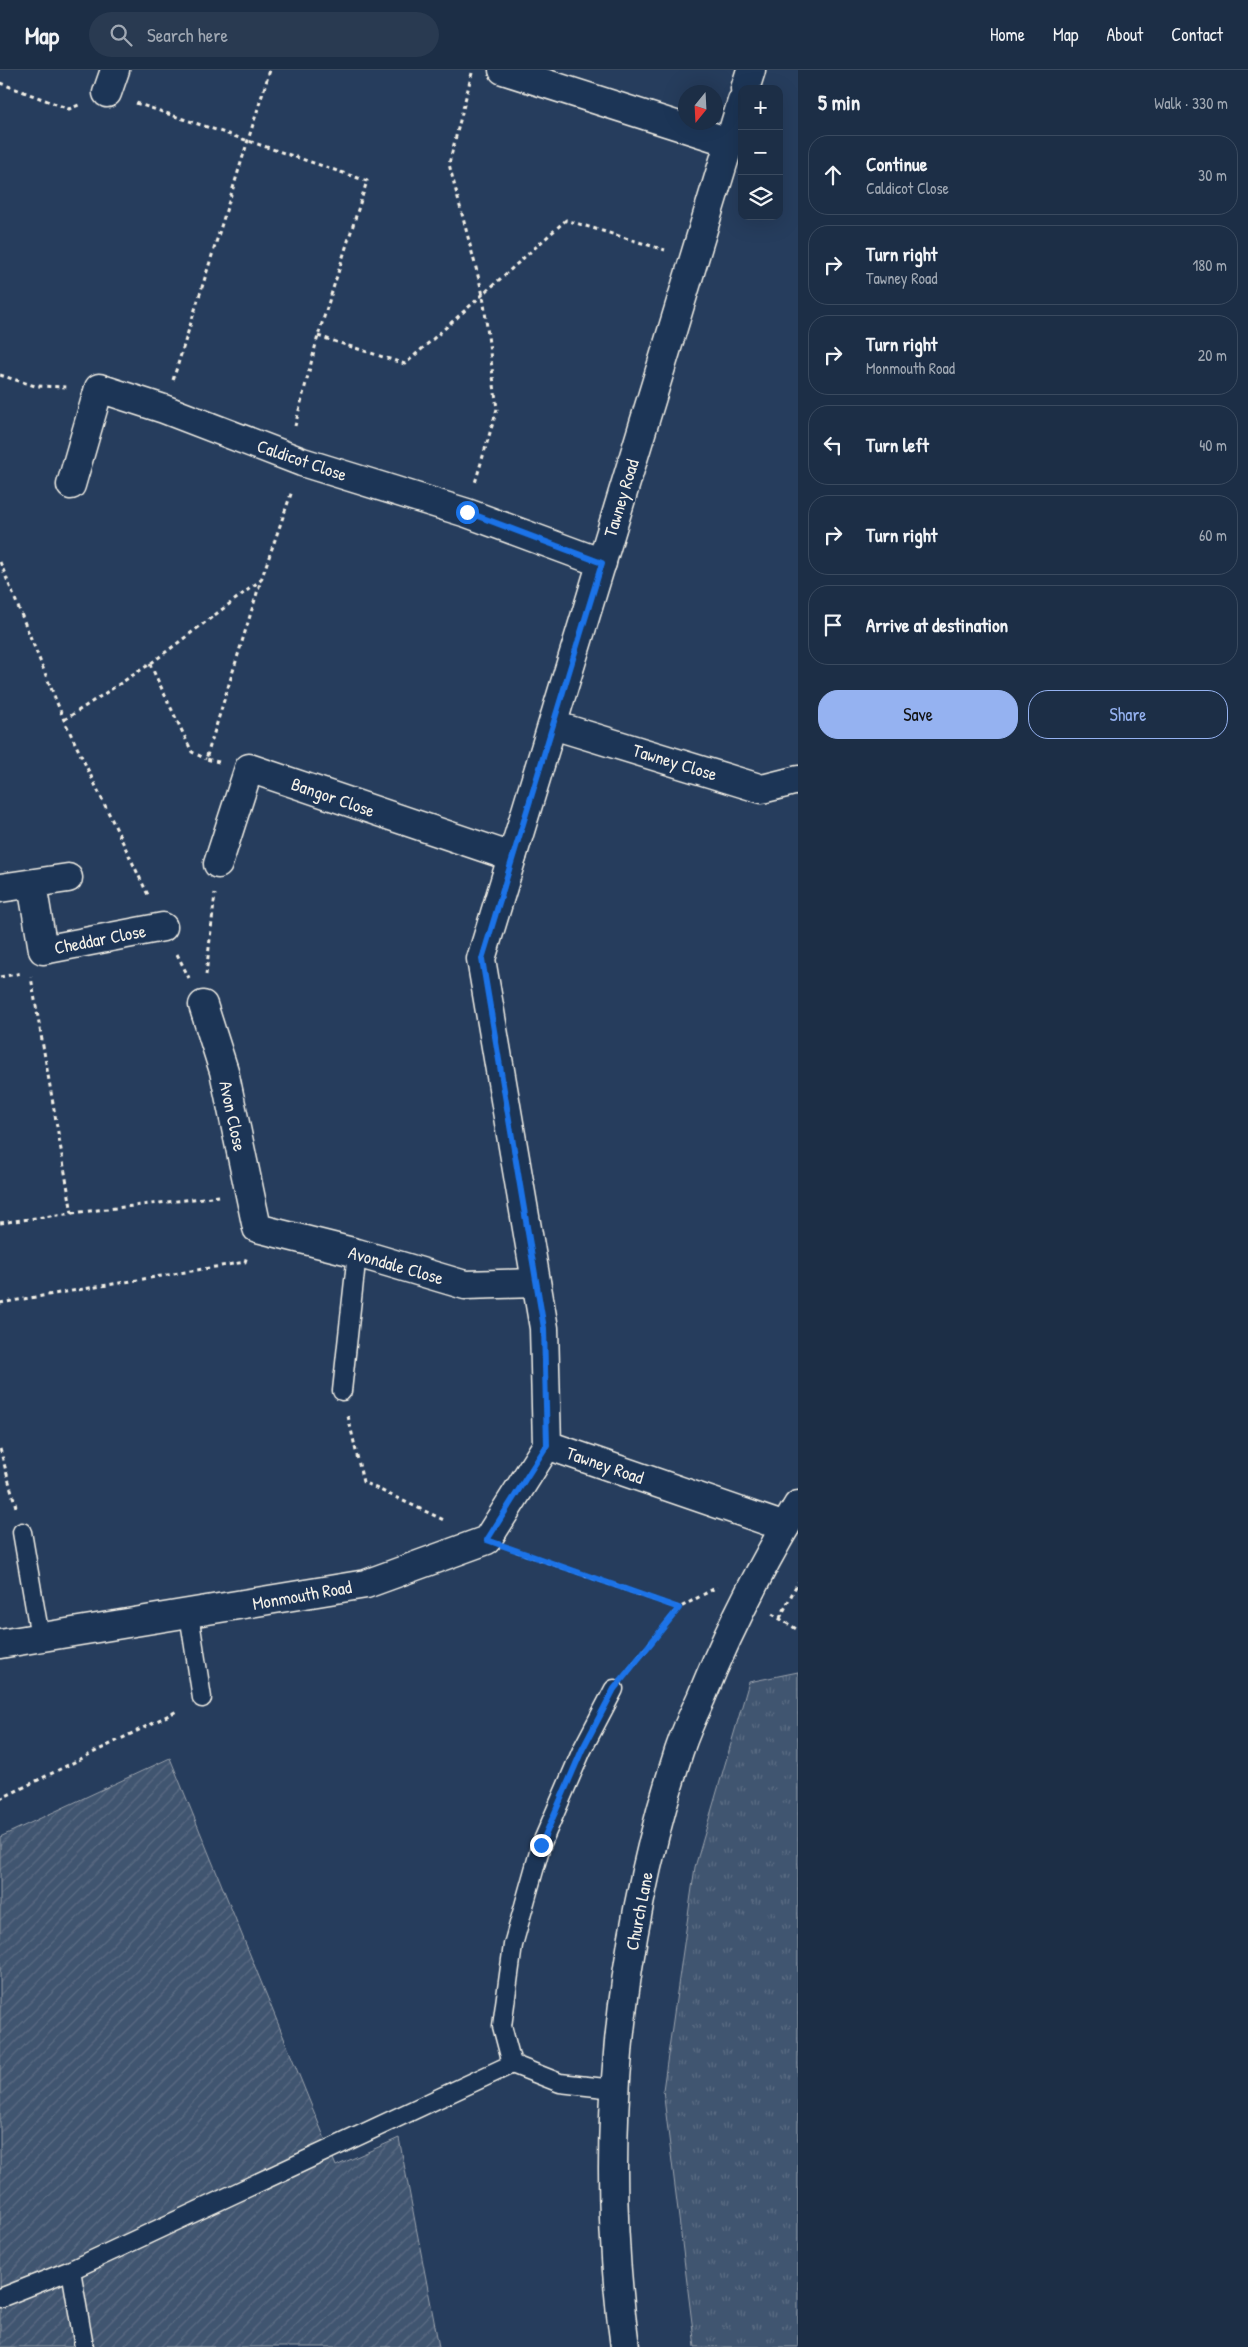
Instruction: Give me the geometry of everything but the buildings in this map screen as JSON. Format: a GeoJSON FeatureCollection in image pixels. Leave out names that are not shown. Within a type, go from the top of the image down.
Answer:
{"type":"FeatureCollection","features":[{"type":"Feature","properties":{"kind":"street"},"geometry":{"type":"LineString","coordinates":[[503,70],[729,142]]}},
{"type":"Feature","properties":{"kind":"street"},"geometry":{"type":"LineString","coordinates":[[746,85],[751,70]]}},
{"type":"Feature","properties":{"kind":"street","name":"Tawney Road"},"geometry":{"type":"LineString","coordinates":[[738,114],[482,959],[544,1328],[547,1445],[791,1516]]}},
{"type":"Feature","properties":{"kind":"street"},"geometry":{"type":"LineString","coordinates":[[71,485],[99,388]]}},
{"type":"Feature","properties":{"kind":"street","name":"Caldicot Close"},"geometry":{"type":"LineString","coordinates":[[99,388],[164,409],[295,459],[467,512],[602,563]]}},
{"type":"Feature","properties":{"kind":"street","name":"Tawney Close"},"geometry":{"type":"LineString","coordinates":[[552,725],[762,789],[798,780]]}},
{"type":"Feature","properties":{"kind":"street"},"geometry":{"type":"LineString","coordinates":[[218,864],[249,768]]}},
{"type":"Feature","properties":{"kind":"street","name":"Bangor Close"},"geometry":{"type":"LineString","coordinates":[[249,768],[512,857]]}},
{"type":"Feature","properties":{"kind":"street"},"geometry":{"type":"LineString","coordinates":[[0,888],[68,878]]}},
{"type":"Feature","properties":{"kind":"street","name":"Cheddar Close"},"geometry":{"type":"LineString","coordinates":[[32,884],[43,950],[163,927]]}},
{"type":"Feature","properties":{"kind":"street","name":"Avon Close"},"geometry":{"type":"LineString","coordinates":[[203,1005],[224,1070],[257,1228]]}},
{"type":"Feature","properties":{"kind":"street","name":"Avondale Close"},"geometry":{"type":"LineString","coordinates":[[257,1228],[357,1253],[465,1285],[536,1283]]}},
{"type":"Feature","properties":{"kind":"street"},"geometry":{"type":"LineString","coordinates":[[487,1540],[547,1445]]}},
{"type":"Feature","properties":{"kind":"street","name":"Church Lane"},"geometry":{"type":"LineString","coordinates":[[625,2347],[616,2279],[614,2089],[623,1991],[648,1861],[679,1750],[743,1601],[791,1516]]}},
{"type":"Feature","properties":{"kind":"street","name":"Monmouth Road"},"geometry":{"type":"LineString","coordinates":[[0,1644],[366,1584],[487,1540]]}},
{"type":"Feature","properties":{"kind":"lane"},"geometry":{"type":"LineString","coordinates":[[342,1391],[357,1253]]}},
{"type":"Feature","properties":{"kind":"lane"},"geometry":{"type":"LineString","coordinates":[[22,1532],[40,1638]]}},
{"type":"Feature","properties":{"kind":"lane"},"geometry":{"type":"LineString","coordinates":[[190,1614],[202,1698]]}},
{"type":"Feature","properties":{"kind":"lane"},"geometry":{"type":"LineString","coordinates":[[512,2064],[502,2026],[513,1945],[541,1845],[582,1750],[614,1689]]}},
{"type":"Feature","properties":{"kind":"lane"},"geometry":{"type":"LineString","coordinates":[[0,2298],[71,2270],[512,2064],[560,2083],[614,2089]]}},
{"type":"Feature","properties":{"kind":"lane"},"geometry":{"type":"LineString","coordinates":[[71,2270],[84,2347]]}},
{"type":"Feature","properties":{"kind":"path"},"geometry":{"type":"LineString","coordinates":[[164,409],[270,70]]}},
{"type":"Feature","properties":{"kind":"path"},"geometry":{"type":"LineString","coordinates":[[467,512],[497,409],[483,295],[449,164],[472,70]]}},
{"type":"Feature","properties":{"kind":"path"},"geometry":{"type":"LineString","coordinates":[[0,83],[69,109],[111,81],[248,141],[367,181],[318,336],[295,459],[261,580],[206,759]]}},
{"type":"Feature","properties":{"kind":"path"},"geometry":{"type":"LineString","coordinates":[[318,336],[406,364],[566,220],[694,258]]}},
{"type":"Feature","properties":{"kind":"path"},"geometry":{"type":"LineString","coordinates":[[0,374],[35,386],[99,388]]}},
{"type":"Feature","properties":{"kind":"path"},"geometry":{"type":"LineString","coordinates":[[0,562],[64,720],[163,927],[203,1005]]}},
{"type":"Feature","properties":{"kind":"path"},"geometry":{"type":"LineString","coordinates":[[64,720],[150,664],[261,580]]}},
{"type":"Feature","properties":{"kind":"path"},"geometry":{"type":"LineString","coordinates":[[150,664],[192,752],[206,759],[249,768]]}},
{"type":"Feature","properties":{"kind":"path"},"geometry":{"type":"LineString","coordinates":[[203,1005],[218,864]]}},
{"type":"Feature","properties":{"kind":"path"},"geometry":{"type":"LineString","coordinates":[[30,971],[72,1213]]}},
{"type":"Feature","properties":{"kind":"path"},"geometry":{"type":"LineString","coordinates":[[0,1223],[219,1196],[257,1228],[245,1262],[0,1303]]}},
{"type":"Feature","properties":{"kind":"path"},"geometry":{"type":"LineString","coordinates":[[342,1391],[363,1482],[487,1540],[679,1608]]}},
{"type":"Feature","properties":{"kind":"path"},"geometry":{"type":"LineString","coordinates":[[0,1449],[22,1532]]}},
{"type":"Feature","properties":{"kind":"path"},"geometry":{"type":"LineString","coordinates":[[780,1618],[798,1582]]}},
{"type":"Feature","properties":{"kind":"path"},"geometry":{"type":"LineString","coordinates":[[614,1689],[679,1608],[717,1587],[780,1618],[798,1630]]}},
{"type":"Feature","properties":{"kind":"path"},"geometry":{"type":"LineString","coordinates":[[0,1799],[202,1698]]}},
{"type":"Feature","properties":{"kind":"green space"},"geometry":{"type":"Polygon","coordinates":[[[798,1672],[798,2347],[695,2347],[663,2090],[695,1867],[749,1682],[798,1672]]]}},
{"type":"Feature","properties":{"kind":"green space"},"geometry":{"type":"Polygon","coordinates":[[[170,1758],[336,2166],[399,2138],[439,2347],[0,2347],[0,1837],[170,1758]]]}},
{"type":"Feature","properties":{"kind":"route"},"geometry":{"type":"LineString","coordinates":[[467,512],[602,563],[482,959],[544,1328],[547,1445],[487,1540],[679,1608],[614,1689],[582,1750],[541,1845]]}}]}
